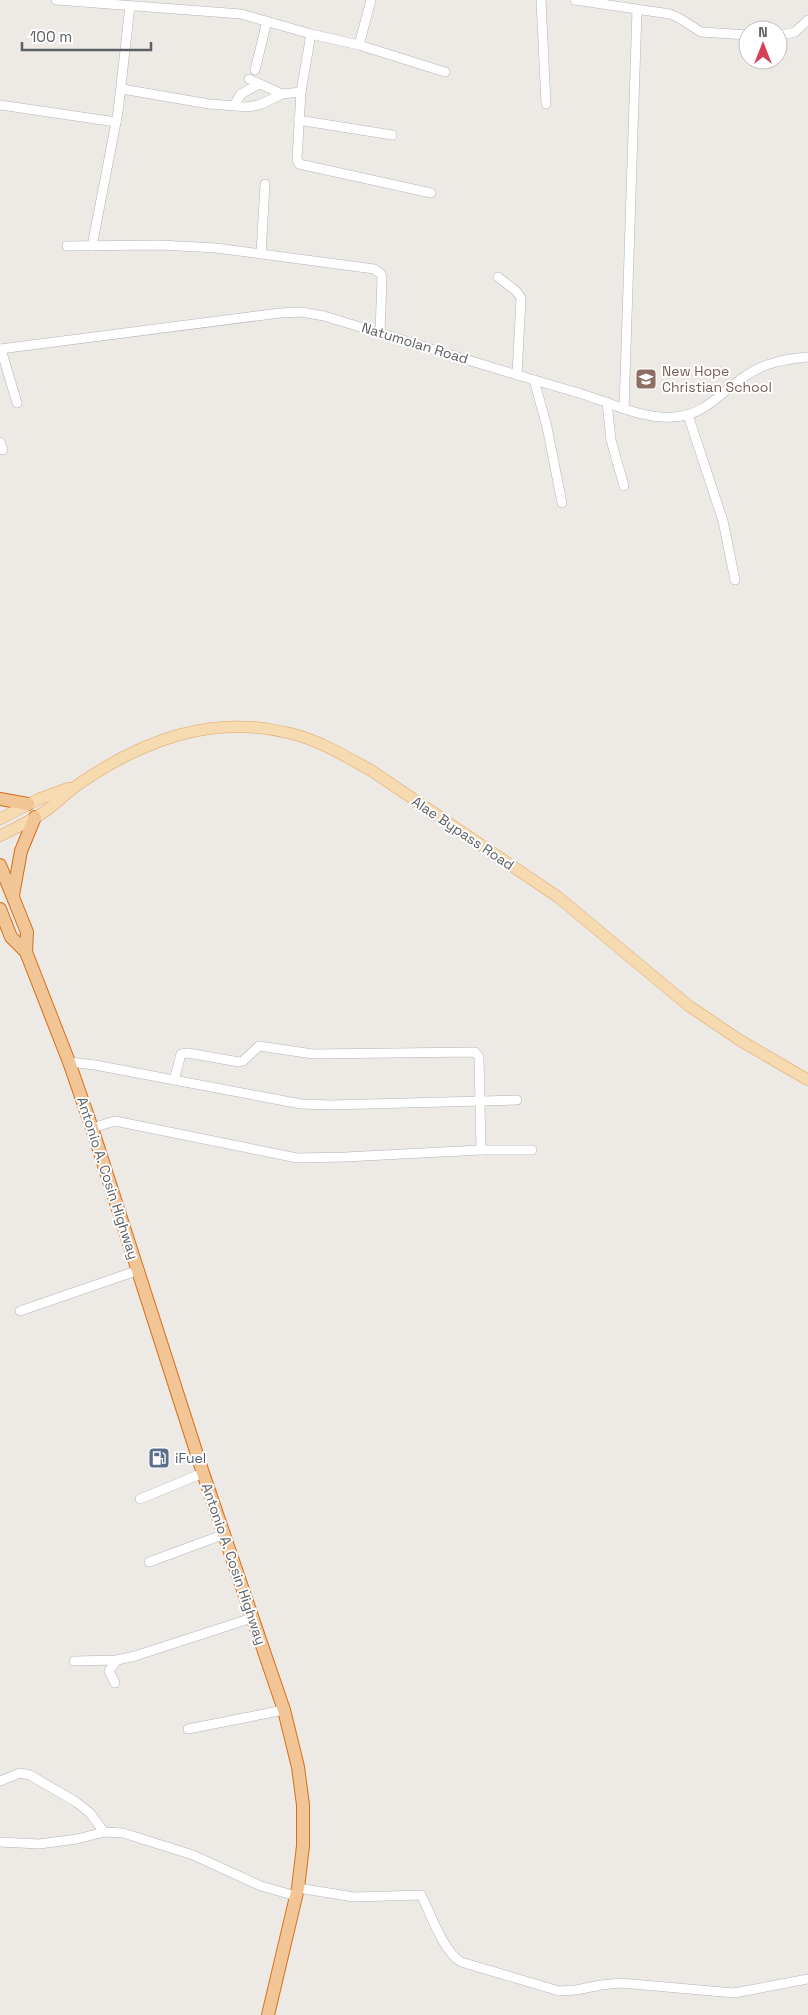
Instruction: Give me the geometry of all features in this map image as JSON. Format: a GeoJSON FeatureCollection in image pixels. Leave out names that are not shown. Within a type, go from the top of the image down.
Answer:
{"type":"FeatureCollection","features":[{"type":"Feature","properties":{"kind":"highway"},"geometry":{"type":"LineString","coordinates":[[0,800],[28,804]]}},
{"type":"Feature","properties":{"kind":"highway"},"geometry":{"type":"LineString","coordinates":[[13,898],[21,851],[35,817]]}},
{"type":"Feature","properties":{"kind":"highway","name":"Antonio A. Cosin Highway"},"geometry":{"type":"LineString","coordinates":[[0,865],[27,932],[26,952]]}},
{"type":"Feature","properties":{"kind":"highway","name":"Antonio A. Cosin Highway"},"geometry":{"type":"LineString","coordinates":[[0,909],[12,937],[26,952],[69,1062],[139,1270],[203,1473],[284,1710],[295,1749],[303,1805],[304,1846],[297,1892],[268,2015]]}},
{"type":"Feature","properties":{"kind":"main road","name":"Alae Bypass Road"},"geometry":{"type":"LineString","coordinates":[[0,819],[28,804],[78,784],[156,742],[195,730],[227,726],[290,733],[339,753],[372,771],[543,887],[689,1006],[749,1046],[808,1080]]}},
{"type":"Feature","properties":{"kind":"main road","name":"Alae Bypass Road"},"geometry":{"type":"LineString","coordinates":[[0,836],[46,811],[78,784]]}},
{"type":"Feature","properties":{"kind":"street"},"geometry":{"type":"LineString","coordinates":[[56,0],[234,13],[359,45],[445,72]]}},
{"type":"Feature","properties":{"kind":"street"},"geometry":{"type":"LineString","coordinates":[[359,45],[371,0]]}},
{"type":"Feature","properties":{"kind":"street"},"geometry":{"type":"LineString","coordinates":[[541,0],[546,104]]}},
{"type":"Feature","properties":{"kind":"street"},"geometry":{"type":"LineString","coordinates":[[575,0],[607,3],[637,10],[670,14],[701,32],[738,34]]}},
{"type":"Feature","properties":{"kind":"street"},"geometry":{"type":"LineString","coordinates":[[92,246],[122,89],[130,6]]}},
{"type":"Feature","properties":{"kind":"street"},"geometry":{"type":"LineString","coordinates":[[624,409],[637,10]]}},
{"type":"Feature","properties":{"kind":"street"},"geometry":{"type":"LineString","coordinates":[[788,34],[795,32],[808,20]]}},
{"type":"Feature","properties":{"kind":"street"},"geometry":{"type":"LineString","coordinates":[[254,70],[267,21]]}},
{"type":"Feature","properties":{"kind":"street"},"geometry":{"type":"LineString","coordinates":[[311,34],[298,120],[297,159],[299,164],[431,193]]}},
{"type":"Feature","properties":{"kind":"street"},"geometry":{"type":"LineString","coordinates":[[249,79],[282,94]]}},
{"type":"Feature","properties":{"kind":"street"},"geometry":{"type":"LineString","coordinates":[[237,106],[236,102],[242,94],[259,84]]}},
{"type":"Feature","properties":{"kind":"street"},"geometry":{"type":"LineString","coordinates":[[122,89],[209,104],[246,108],[257,106],[282,94],[301,92]]}},
{"type":"Feature","properties":{"kind":"street"},"geometry":{"type":"LineString","coordinates":[[0,105],[116,122]]}},
{"type":"Feature","properties":{"kind":"street"},"geometry":{"type":"LineString","coordinates":[[298,120],[392,136]]}},
{"type":"Feature","properties":{"kind":"street"},"geometry":{"type":"LineString","coordinates":[[261,254],[265,184]]}},
{"type":"Feature","properties":{"kind":"street"},"geometry":{"type":"LineString","coordinates":[[67,246],[160,245],[216,248],[338,263],[378,271],[382,278],[380,333]]}},
{"type":"Feature","properties":{"kind":"street"},"geometry":{"type":"LineString","coordinates":[[498,277],[516,291],[520,298],[517,375]]}},
{"type":"Feature","properties":{"kind":"street","name":"Natumolan Road"},"geometry":{"type":"LineString","coordinates":[[1,349],[291,312],[324,316],[607,402],[624,409],[654,416],[673,417],[688,415],[712,403],[757,369],[781,360],[808,357]]}},
{"type":"Feature","properties":{"kind":"street"},"geometry":{"type":"LineString","coordinates":[[1,349],[17,403]]}},
{"type":"Feature","properties":{"kind":"street"},"geometry":{"type":"LineString","coordinates":[[534,380],[547,427],[562,503]]}},
{"type":"Feature","properties":{"kind":"street"},"geometry":{"type":"LineString","coordinates":[[607,402],[611,440],[624,486]]}},
{"type":"Feature","properties":{"kind":"street"},"geometry":{"type":"LineString","coordinates":[[688,415],[723,521],[735,580]]}},
{"type":"Feature","properties":{"kind":"street"},"geometry":{"type":"LineString","coordinates":[[174,1080],[182,1054],[188,1053],[239,1062],[243,1061],[259,1046],[313,1054],[470,1051],[478,1054],[479,1057],[481,1150]]}},
{"type":"Feature","properties":{"kind":"street"},"geometry":{"type":"LineString","coordinates":[[69,1062],[95,1065],[301,1104],[517,1100]]}},
{"type":"Feature","properties":{"kind":"street"},"geometry":{"type":"LineString","coordinates":[[92,1128],[115,1121],[297,1158],[481,1150],[532,1150]]}},
{"type":"Feature","properties":{"kind":"street"},"geometry":{"type":"LineString","coordinates":[[20,1312],[139,1270]]}},
{"type":"Feature","properties":{"kind":"street"},"geometry":{"type":"LineString","coordinates":[[140,1500],[203,1473]]}},
{"type":"Feature","properties":{"kind":"street"},"geometry":{"type":"LineString","coordinates":[[149,1562],[225,1534]]}},
{"type":"Feature","properties":{"kind":"street"},"geometry":{"type":"LineString","coordinates":[[74,1660],[117,1660],[135,1656],[252,1618]]}},
{"type":"Feature","properties":{"kind":"street"},"geometry":{"type":"LineString","coordinates":[[116,1683],[109,1671],[117,1660]]}},
{"type":"Feature","properties":{"kind":"street"},"geometry":{"type":"LineString","coordinates":[[188,1729],[284,1710]]}},
{"type":"Feature","properties":{"kind":"street"},"geometry":{"type":"LineString","coordinates":[[0,1781],[20,1773],[30,1775],[76,1802],[90,1813],[104,1832]]}},
{"type":"Feature","properties":{"kind":"street"},"geometry":{"type":"LineString","coordinates":[[0,1842],[39,1844],[77,1839],[104,1832],[123,1833],[193,1855],[261,1886],[297,1892],[354,1897],[420,1895],[455,1958],[461,1962],[559,1991],[621,1983],[734,1994],[808,1980]]}},
{"type":"Feature","properties":{"kind":"place","name":"New Hope Christian School"},"geometry":{"type":"Point","coordinates":[646,379]}},
{"type":"Feature","properties":{"kind":"place","name":"iFuel"},"geometry":{"type":"Point","coordinates":[159,1458]}}]}
